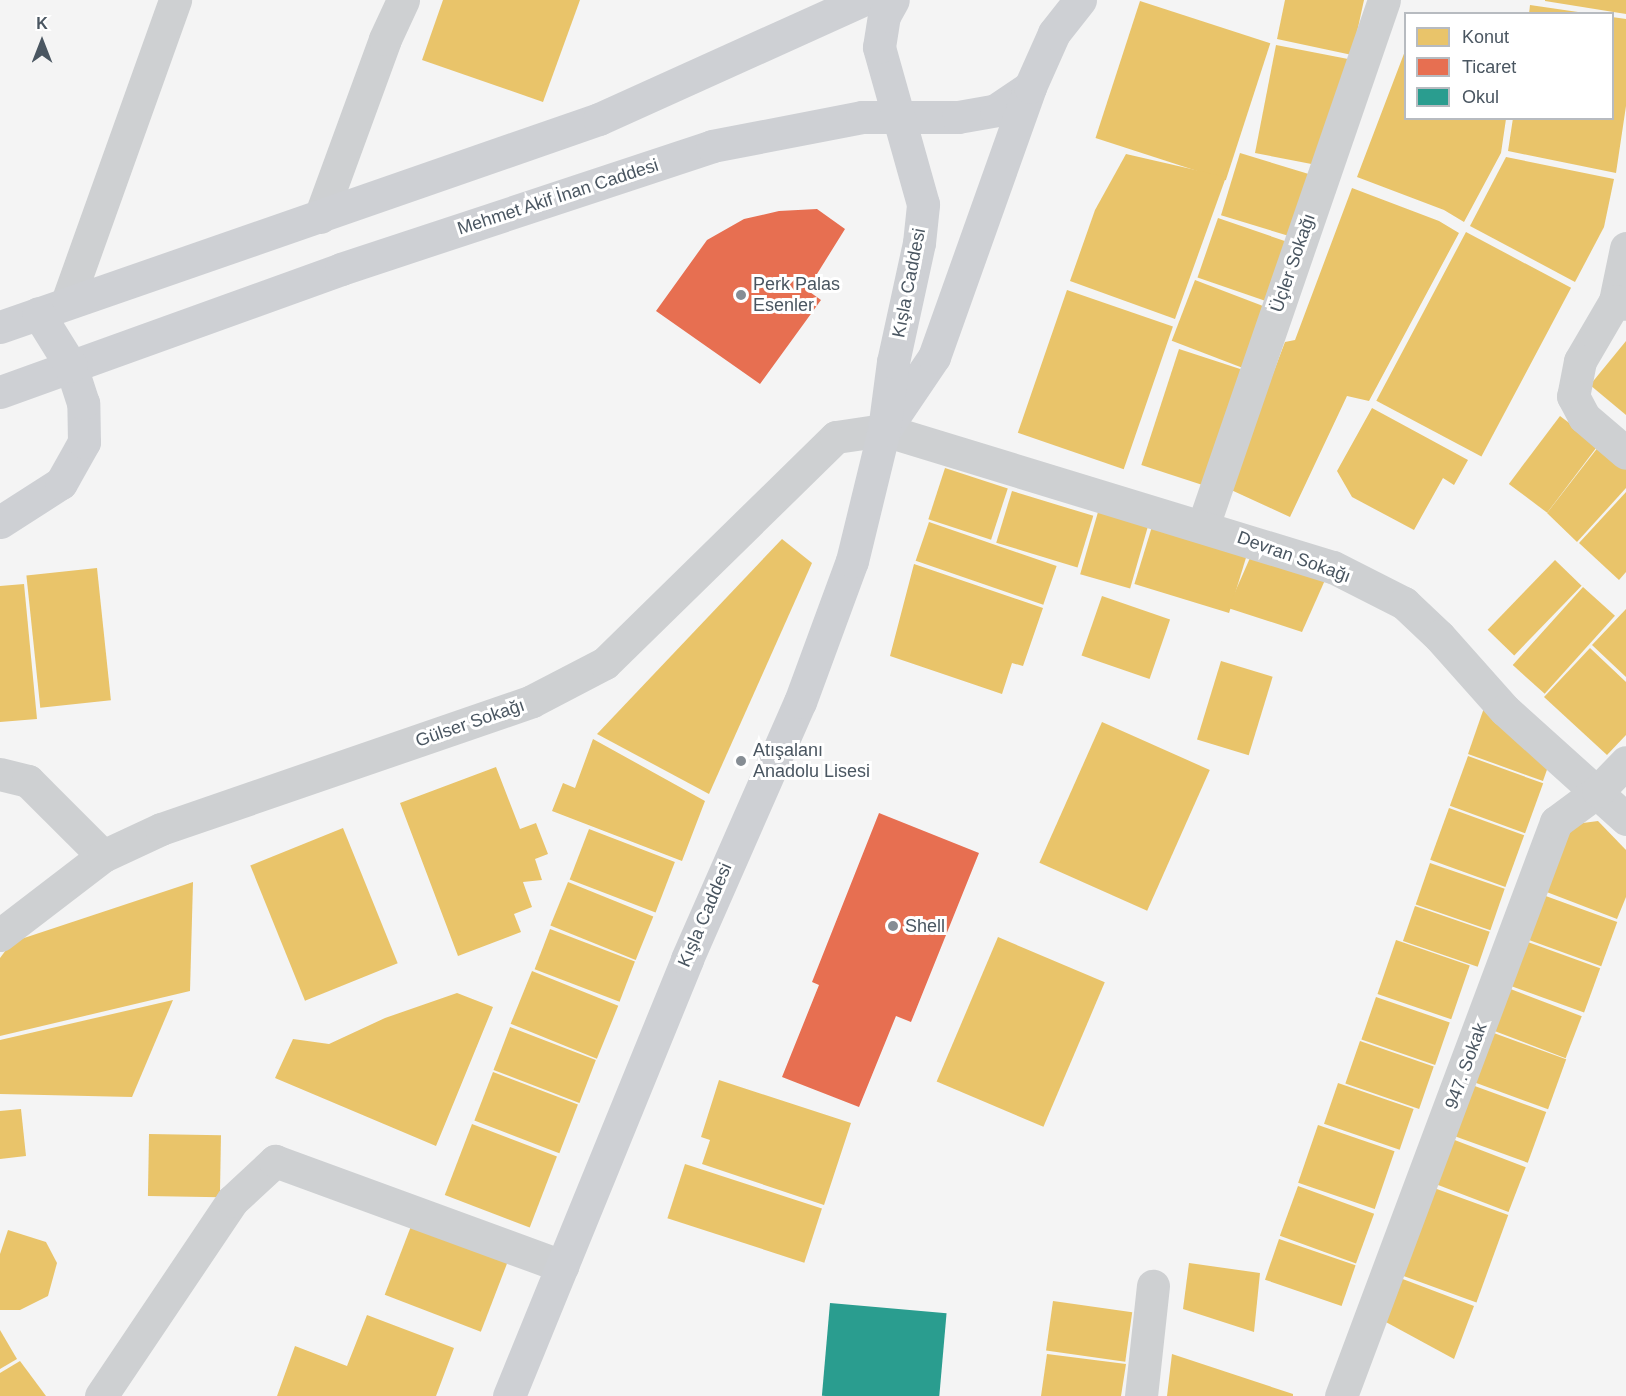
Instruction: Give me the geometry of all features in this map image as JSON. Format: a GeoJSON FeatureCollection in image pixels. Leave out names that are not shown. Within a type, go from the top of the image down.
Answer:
{"type":"FeatureCollection","features":[{"type":"Feature","properties":{"kind":"main road"},"geometry":{"type":"LineString","coordinates":[[0,327],[52,307],[320,217],[599,119],[862,0]]}},
{"type":"Feature","properties":{"kind":"main road","name":"Kışla Caddesi"},"geometry":{"type":"LineString","coordinates":[[509,1396],[736,842],[800,702],[852,561],[884,430],[893,362],[919,243],[922,204],[879,47],[884,16],[893,0]]}},
{"type":"Feature","properties":{"kind":"main road"},"geometry":{"type":"LineString","coordinates":[[1030,87],[1054,33],[1080,0]]}},
{"type":"Feature","properties":{"kind":"main road","name":"Kışla Caddesi"},"geometry":{"type":"LineString","coordinates":[[884,430],[934,357],[1030,87]]}},
{"type":"Feature","properties":{"kind":"main road","name":"Mehmet Akif İnan Caddesi"},"geometry":{"type":"LineString","coordinates":[[0,392],[341,269],[712,146],[800,127],[897,116],[958,117],[996,110],[1030,87]]}},
{"type":"Feature","properties":{"kind":"main road"},"geometry":{"type":"LineString","coordinates":[[0,522],[61,483],[84,442],[83,404],[52,307]]}},
{"type":"Feature","properties":{"kind":"street"},"geometry":{"type":"LineString","coordinates":[[52,307],[176,0]]}},
{"type":"Feature","properties":{"kind":"street"},"geometry":{"type":"LineString","coordinates":[[320,217],[385,39],[403,0]]}},
{"type":"Feature","properties":{"kind":"street","name":"Üçler Sokağı"},"geometry":{"type":"LineString","coordinates":[[1203,526],[1384,0]]}},
{"type":"Feature","properties":{"kind":"street"},"geometry":{"type":"LineString","coordinates":[[1626,248],[1621,302],[1580,361],[1573,396],[1584,417],[1626,453]]}},
{"type":"Feature","properties":{"kind":"street","name":"Devran Sokağı"},"geometry":{"type":"LineString","coordinates":[[884,430],[1333,567],[1404,603],[1439,636],[1505,710],[1598,791],[1626,819]]}},
{"type":"Feature","properties":{"kind":"street","name":"Gülser Sokağı"},"geometry":{"type":"LineString","coordinates":[[0,935],[103,856],[161,829],[532,701],[605,663],[836,437],[884,430]]}},
{"type":"Feature","properties":{"kind":"street","name":"947. Sokak"},"geometry":{"type":"LineString","coordinates":[[1341,1396],[1556,822],[1598,791],[1626,762]]}},
{"type":"Feature","properties":{"kind":"street"},"geometry":{"type":"LineString","coordinates":[[0,774],[28,781],[103,856]]}},
{"type":"Feature","properties":{"kind":"street"},"geometry":{"type":"LineString","coordinates":[[101,1396],[232,1201],[275,1161],[562,1266]]}},
{"type":"Feature","properties":{"kind":"street"},"geometry":{"type":"LineString","coordinates":[[1141,1396],[1153,1286]]}},
{"type":"Feature","properties":{"kind":"building: Konut"},"geometry":{"type":"Polygon","coordinates":[[[443,0],[580,0],[543,102],[422,60],[443,0]]]}},
{"type":"Feature","properties":{"kind":"building: Konut"},"geometry":{"type":"Polygon","coordinates":[[[1285,0],[1364,0],[1352,55],[1277,39],[1285,0]]]}},
{"type":"Feature","properties":{"kind":"building: Konut"},"geometry":{"type":"Polygon","coordinates":[[[1626,0],[1626,14],[1614,12],[1545,1],[1626,0]]]}},
{"type":"Feature","properties":{"kind":"building: Konut"},"geometry":{"type":"Polygon","coordinates":[[[1140,1],[1270,43],[1226,180],[1096,138],[1140,1]]]}},
{"type":"Feature","properties":{"kind":"building: Konut"},"geometry":{"type":"Polygon","coordinates":[[[1530,5],[1578,12],[1529,12],[1530,5]]]}},
{"type":"Feature","properties":{"kind":"building: Konut"},"geometry":{"type":"Polygon","coordinates":[[[1614,17],[1626,19],[1626,106],[1616,173],[1508,151],[1513,120],[1614,120],[1614,17]]]}},
{"type":"Feature","properties":{"kind":"building: Konut"},"geometry":{"type":"Polygon","coordinates":[[[1276,45],[1351,60],[1330,167],[1255,153],[1276,45]]]}},
{"type":"Feature","properties":{"kind":"building: Konut"},"geometry":{"type":"Polygon","coordinates":[[[1404,54],[1404,120],[1506,120],[1501,153],[1464,222],[1444,210],[1357,177],[1404,54]]]}},
{"type":"Feature","properties":{"kind":"building: Konut"},"geometry":{"type":"Polygon","coordinates":[[[1240,153],[1314,176],[1295,238],[1221,215],[1240,153]]]}},
{"type":"Feature","properties":{"kind":"building: Konut"},"geometry":{"type":"Polygon","coordinates":[[[1126,154],[1226,177],[1175,319],[1070,281],[1095,210],[1126,154]]]}},
{"type":"Feature","properties":{"kind":"building: Konut"},"geometry":{"type":"Polygon","coordinates":[[[1506,157],[1614,179],[1604,227],[1575,282],[1470,226],[1506,157]]]}},
{"type":"Feature","properties":{"kind":"building: Konut"},"geometry":{"type":"Polygon","coordinates":[[[1352,188],[1439,221],[1459,233],[1369,401],[1347,396],[1290,517],[1229,489],[1285,342],[1295,340],[1352,188]]]}},
{"type":"Feature","properties":{"kind":"building: Konut"},"geometry":{"type":"Polygon","coordinates":[[[1218,218],[1290,243],[1269,302],[1197,278],[1218,218]]]}},
{"type":"Feature","properties":{"kind":"building: Konut"},"geometry":{"type":"Polygon","coordinates":[[[1466,232],[1571,288],[1481,457],[1376,401],[1466,232]]]}},
{"type":"Feature","properties":{"kind":"building: Konut"},"geometry":{"type":"Polygon","coordinates":[[[1195,280],[1267,308],[1244,368],[1172,341],[1195,280]]]}},
{"type":"Feature","properties":{"kind":"building: Konut"},"geometry":{"type":"Polygon","coordinates":[[[1067,290],[1173,326],[1124,469],[1018,433],[1067,290]]]}},
{"type":"Feature","properties":{"kind":"building: Konut"},"geometry":{"type":"Polygon","coordinates":[[[1626,341],[1626,415],[1590,385],[1626,341]]]}},
{"type":"Feature","properties":{"kind":"building: Konut"},"geometry":{"type":"Polygon","coordinates":[[[1179,349],[1246,371],[1208,487],[1141,465],[1179,349]]]}},
{"type":"Feature","properties":{"kind":"building: Konut"},"geometry":{"type":"Polygon","coordinates":[[[1372,408],[1468,460],[1454,485],[1443,478],[1414,530],[1352,497],[1337,471],[1372,408]]]}},
{"type":"Feature","properties":{"kind":"building: Konut"},"geometry":{"type":"Polygon","coordinates":[[[1560,416],[1598,445],[1547,513],[1509,484],[1560,416]]]}},
{"type":"Feature","properties":{"kind":"building: Konut"},"geometry":{"type":"Polygon","coordinates":[[[1599,446],[1626,467],[1626,488],[1577,542],[1547,513],[1599,446]]]}},
{"type":"Feature","properties":{"kind":"building: Konut"},"geometry":{"type":"Polygon","coordinates":[[[945,468],[1008,488],[991,540],[928,519],[945,468]]]}},
{"type":"Feature","properties":{"kind":"building: Konut"},"geometry":{"type":"Polygon","coordinates":[[[1012,491],[1093,516],[1077,567],[996,543],[1012,491]]]}},
{"type":"Feature","properties":{"kind":"building: Konut"},"geometry":{"type":"Polygon","coordinates":[[[1626,492],[1626,572],[1619,580],[1579,543],[1626,492]]]}},
{"type":"Feature","properties":{"kind":"building: Konut"},"geometry":{"type":"Polygon","coordinates":[[[1100,505],[1150,519],[1130,589],[1080,574],[1100,505]]]}},
{"type":"Feature","properties":{"kind":"building: Konut"},"geometry":{"type":"Polygon","coordinates":[[[1154,520],[1249,549],[1229,613],[1134,584],[1154,520]]]}},
{"type":"Feature","properties":{"kind":"building: Konut"},"geometry":{"type":"Polygon","coordinates":[[[929,522],[1057,566],[1043,605],[916,561],[929,522]]]}},
{"type":"Feature","properties":{"kind":"building: Konut"},"geometry":{"type":"Polygon","coordinates":[[[782,539],[812,563],[709,794],[597,734],[782,539]]]}},
{"type":"Feature","properties":{"kind":"building: Konut"},"geometry":{"type":"Polygon","coordinates":[[[1253,551],[1329,571],[1302,632],[1228,608],[1253,551]]]}},
{"type":"Feature","properties":{"kind":"building: Konut"},"geometry":{"type":"Polygon","coordinates":[[[1555,560],[1582,586],[1514,655],[1488,630],[1555,560]]]}},
{"type":"Feature","properties":{"kind":"building: Konut"},"geometry":{"type":"Polygon","coordinates":[[[914,564],[1043,608],[1023,666],[1012,663],[1002,694],[890,656],[914,564]]]}},
{"type":"Feature","properties":{"kind":"building: Konut"},"geometry":{"type":"Polygon","coordinates":[[[97,568],[111,700],[40,708],[26,575],[97,568]]]}},
{"type":"Feature","properties":{"kind":"building: Konut"},"geometry":{"type":"Polygon","coordinates":[[[24,584],[37,719],[0,722],[0,586],[24,584]]]}},
{"type":"Feature","properties":{"kind":"building: Konut"},"geometry":{"type":"Polygon","coordinates":[[[1583,587],[1615,616],[1545,694],[1513,665],[1583,587]]]}},
{"type":"Feature","properties":{"kind":"building: Konut"},"geometry":{"type":"Polygon","coordinates":[[[1102,596],[1170,619],[1150,679],[1081,656],[1102,596]]]}},
{"type":"Feature","properties":{"kind":"building: Konut"},"geometry":{"type":"Polygon","coordinates":[[[1626,609],[1626,677],[1592,645],[1626,609]]]}},
{"type":"Feature","properties":{"kind":"building: Konut"},"geometry":{"type":"Polygon","coordinates":[[[1590,648],[1626,682],[1626,735],[1607,755],[1544,697],[1590,648]]]}},
{"type":"Feature","properties":{"kind":"building: Konut"},"geometry":{"type":"Polygon","coordinates":[[[1221,661],[1273,677],[1249,755],[1197,739],[1221,661]]]}},
{"type":"Feature","properties":{"kind":"building: Konut"},"geometry":{"type":"Polygon","coordinates":[[[1485,705],[1550,761],[1543,781],[1468,754],[1485,705]]]}},
{"type":"Feature","properties":{"kind":"building: Konut"},"geometry":{"type":"Polygon","coordinates":[[[1102,722],[1210,770],[1147,911],[1039,863],[1102,722]]]}},
{"type":"Feature","properties":{"kind":"building: Konut"},"geometry":{"type":"Polygon","coordinates":[[[593,739],[705,801],[682,861],[552,811],[563,783],[575,788],[593,739]]]}},
{"type":"Feature","properties":{"kind":"building: Konut"},"geometry":{"type":"Polygon","coordinates":[[[1468,756],[1543,783],[1525,833],[1450,806],[1468,756]]]}},
{"type":"Feature","properties":{"kind":"building: Konut"},"geometry":{"type":"Polygon","coordinates":[[[496,767],[520,829],[536,823],[548,854],[535,859],[542,880],[523,882],[532,907],[514,914],[521,932],[458,956],[400,803],[496,767]]]}},
{"type":"Feature","properties":{"kind":"building: Konut"},"geometry":{"type":"Polygon","coordinates":[[[1449,808],[1524,835],[1505,887],[1430,860],[1449,808]]]}},
{"type":"Feature","properties":{"kind":"building: Konut"},"geometry":{"type":"Polygon","coordinates":[[[1598,821],[1626,850],[1626,897],[1617,919],[1544,891],[1568,825],[1598,821]]]}},
{"type":"Feature","properties":{"kind":"building: Konut"},"geometry":{"type":"Polygon","coordinates":[[[343,828],[398,963],[305,1001],[250,865],[343,828]]]}},
{"type":"Feature","properties":{"kind":"building: Konut"},"geometry":{"type":"Polygon","coordinates":[[[589,829],[675,862],[656,912],[570,879],[589,829]]]}},
{"type":"Feature","properties":{"kind":"building: Konut"},"geometry":{"type":"Polygon","coordinates":[[[1430,863],[1505,889],[1490,930],[1416,905],[1430,863]]]}},
{"type":"Feature","properties":{"kind":"building: Konut"},"geometry":{"type":"Polygon","coordinates":[[[193,882],[190,991],[0,1036],[0,958],[12,942],[193,882]]]}},
{"type":"Feature","properties":{"kind":"building: Konut"},"geometry":{"type":"Polygon","coordinates":[[[568,882],[653,916],[636,960],[550,926],[568,882]]]}},
{"type":"Feature","properties":{"kind":"building: Konut"},"geometry":{"type":"Polygon","coordinates":[[[1543,895],[1617,922],[1601,966],[1527,939],[1543,895]]]}},
{"type":"Feature","properties":{"kind":"building: Konut"},"geometry":{"type":"Polygon","coordinates":[[[1415,906],[1490,932],[1478,967],[1403,941],[1415,906]]]}},
{"type":"Feature","properties":{"kind":"building: Konut"},"geometry":{"type":"Polygon","coordinates":[[[550,929],[635,962],[620,1002],[535,969],[550,929]]]}},
{"type":"Feature","properties":{"kind":"building: Konut"},"geometry":{"type":"Polygon","coordinates":[[[998,937],[1105,982],[1043,1127],[937,1082],[998,937]]]}},
{"type":"Feature","properties":{"kind":"building: Konut"},"geometry":{"type":"Polygon","coordinates":[[[1396,940],[1470,965],[1451,1019],[1377,994],[1396,940]]]}},
{"type":"Feature","properties":{"kind":"building: Konut"},"geometry":{"type":"Polygon","coordinates":[[[1525,941],[1600,968],[1584,1013],[1509,985],[1525,941]]]}},
{"type":"Feature","properties":{"kind":"building: Konut"},"geometry":{"type":"Polygon","coordinates":[[[532,971],[618,1006],[597,1059],[511,1024],[532,971]]]}},
{"type":"Feature","properties":{"kind":"building: Konut"},"geometry":{"type":"Polygon","coordinates":[[[1508,988],[1582,1016],[1566,1058],[1492,1030],[1508,988]]]}},
{"type":"Feature","properties":{"kind":"building: Konut"},"geometry":{"type":"Polygon","coordinates":[[[457,993],[493,1007],[436,1146],[275,1078],[293,1039],[329,1044],[385,1018],[457,993]]]}},
{"type":"Feature","properties":{"kind":"building: Konut"},"geometry":{"type":"Polygon","coordinates":[[[1376,997],[1450,1022],[1435,1065],[1361,1040],[1376,997]]]}},
{"type":"Feature","properties":{"kind":"building: Konut"},"geometry":{"type":"Polygon","coordinates":[[[173,1000],[132,1097],[0,1094],[0,1040],[173,1000]]]}},
{"type":"Feature","properties":{"kind":"building: Konut"},"geometry":{"type":"Polygon","coordinates":[[[510,1027],[596,1060],[579,1103],[494,1070],[510,1027]]]}},
{"type":"Feature","properties":{"kind":"building: Konut"},"geometry":{"type":"Polygon","coordinates":[[[1491,1032],[1566,1059],[1548,1109],[1473,1082],[1491,1032]]]}},
{"type":"Feature","properties":{"kind":"building: Konut"},"geometry":{"type":"Polygon","coordinates":[[[1360,1041],[1434,1066],[1419,1109],[1345,1084],[1360,1041]]]}},
{"type":"Feature","properties":{"kind":"building: Konut"},"geometry":{"type":"Polygon","coordinates":[[[493,1072],[578,1105],[559,1153],[474,1121],[493,1072]]]}},
{"type":"Feature","properties":{"kind":"building: Konut"},"geometry":{"type":"Polygon","coordinates":[[[719,1080],[851,1123],[824,1205],[702,1164],[710,1140],[701,1137],[719,1080]]]}},
{"type":"Feature","properties":{"kind":"building: Konut"},"geometry":{"type":"Polygon","coordinates":[[[1338,1083],[1414,1109],[1400,1150],[1324,1124],[1338,1083]]]}},
{"type":"Feature","properties":{"kind":"building: Konut"},"geometry":{"type":"Polygon","coordinates":[[[1472,1085],[1546,1112],[1528,1163],[1454,1136],[1472,1085]]]}},
{"type":"Feature","properties":{"kind":"building: Konut"},"geometry":{"type":"Polygon","coordinates":[[[21,1109],[26,1156],[0,1159],[0,1111],[21,1109]]]}},
{"type":"Feature","properties":{"kind":"building: Konut"},"geometry":{"type":"Polygon","coordinates":[[[472,1124],[557,1157],[530,1228],[445,1195],[472,1124]]]}},
{"type":"Feature","properties":{"kind":"building: Konut"},"geometry":{"type":"Polygon","coordinates":[[[1318,1125],[1395,1151],[1375,1209],[1298,1183],[1318,1125]]]}},
{"type":"Feature","properties":{"kind":"building: Konut"},"geometry":{"type":"Polygon","coordinates":[[[149,1134],[221,1135],[220,1197],[148,1196],[149,1134]]]}},
{"type":"Feature","properties":{"kind":"building: Konut"},"geometry":{"type":"Polygon","coordinates":[[[1452,1139],[1526,1167],[1509,1212],[1435,1184],[1452,1139]]]}},
{"type":"Feature","properties":{"kind":"building: Konut"},"geometry":{"type":"Polygon","coordinates":[[[685,1164],[822,1208],[804,1263],[667,1218],[685,1164]]]}},
{"type":"Feature","properties":{"kind":"building: Konut"},"geometry":{"type":"Polygon","coordinates":[[[1298,1186],[1374,1214],[1356,1264],[1280,1236],[1298,1186]]]}},
{"type":"Feature","properties":{"kind":"building: Konut"},"geometry":{"type":"Polygon","coordinates":[[[1434,1188],[1508,1215],[1476,1302],[1402,1275],[1434,1188]]]}},
{"type":"Feature","properties":{"kind":"building: Konut"},"geometry":{"type":"Polygon","coordinates":[[[413,1221],[509,1258],[481,1332],[385,1295],[413,1221]]]}},
{"type":"Feature","properties":{"kind":"building: Konut"},"geometry":{"type":"Polygon","coordinates":[[[8,1230],[46,1242],[57,1263],[48,1296],[20,1310],[0,1310],[0,1254],[8,1230]]]}},
{"type":"Feature","properties":{"kind":"building: Konut"},"geometry":{"type":"Polygon","coordinates":[[[1279,1239],[1356,1265],[1342,1306],[1265,1280],[1279,1239]]]}},
{"type":"Feature","properties":{"kind":"building: Konut"},"geometry":{"type":"Polygon","coordinates":[[[1189,1263],[1260,1273],[1254,1332],[1183,1309],[1189,1263]]]}},
{"type":"Feature","properties":{"kind":"building: Konut"},"geometry":{"type":"Polygon","coordinates":[[[1400,1278],[1474,1306],[1454,1359],[1384,1321],[1400,1278]]]}},
{"type":"Feature","properties":{"kind":"building: Konut"},"geometry":{"type":"Polygon","coordinates":[[[1053,1301],[1132,1312],[1125,1362],[1046,1351],[1053,1301]]]}},
{"type":"Feature","properties":{"kind":"building: Konut"},"geometry":{"type":"Polygon","coordinates":[[[367,1315],[454,1348],[436,1396],[277,1396],[295,1346],[347,1366],[367,1315]]]}},
{"type":"Feature","properties":{"kind":"building: Konut"},"geometry":{"type":"Polygon","coordinates":[[[0,1330],[17,1359],[0,1369],[0,1330]]]}},
{"type":"Feature","properties":{"kind":"building: Konut"},"geometry":{"type":"Polygon","coordinates":[[[1047,1354],[1126,1364],[1121,1396],[1041,1396],[1047,1354]]]}},
{"type":"Feature","properties":{"kind":"building: Konut"},"geometry":{"type":"Polygon","coordinates":[[[1172,1354],[1293,1394],[1293,1396],[1167,1396],[1172,1354]]]}},
{"type":"Feature","properties":{"kind":"building: Konut"},"geometry":{"type":"Polygon","coordinates":[[[20,1361],[46,1396],[0,1396],[0,1373],[20,1361]]]}},
{"type":"Feature","properties":{"kind":"building: Ticaret","name":"Perk Palas Esenler"},"geometry":{"type":"Polygon","coordinates":[[[817,209],[845,229],[807,290],[821,300],[760,384],[656,311],[707,240],[744,219],[779,211],[817,209]]]}},
{"type":"Feature","properties":{"kind":"building: Ticaret"},"geometry":{"type":"Polygon","coordinates":[[[879,813],[979,853],[911,1022],[896,1016],[859,1107],[782,1077],[819,985],[812,982],[879,813]]]}},
{"type":"Feature","properties":{"kind":"building: Okul"},"geometry":{"type":"Polygon","coordinates":[[[830,1303],[947,1313],[939,1396],[822,1396],[830,1303]]]}},
{"type":"Feature","properties":{"kind":"place","name":"Perk Palas Esenler"},"geometry":{"type":"Point","coordinates":[741,295]}},
{"type":"Feature","properties":{"kind":"place","name":"Atışalanı Anadolu Lisesi"},"geometry":{"type":"Point","coordinates":[741,761]}},
{"type":"Feature","properties":{"kind":"place","name":"Shell"},"geometry":{"type":"Point","coordinates":[893,926]}}]}
